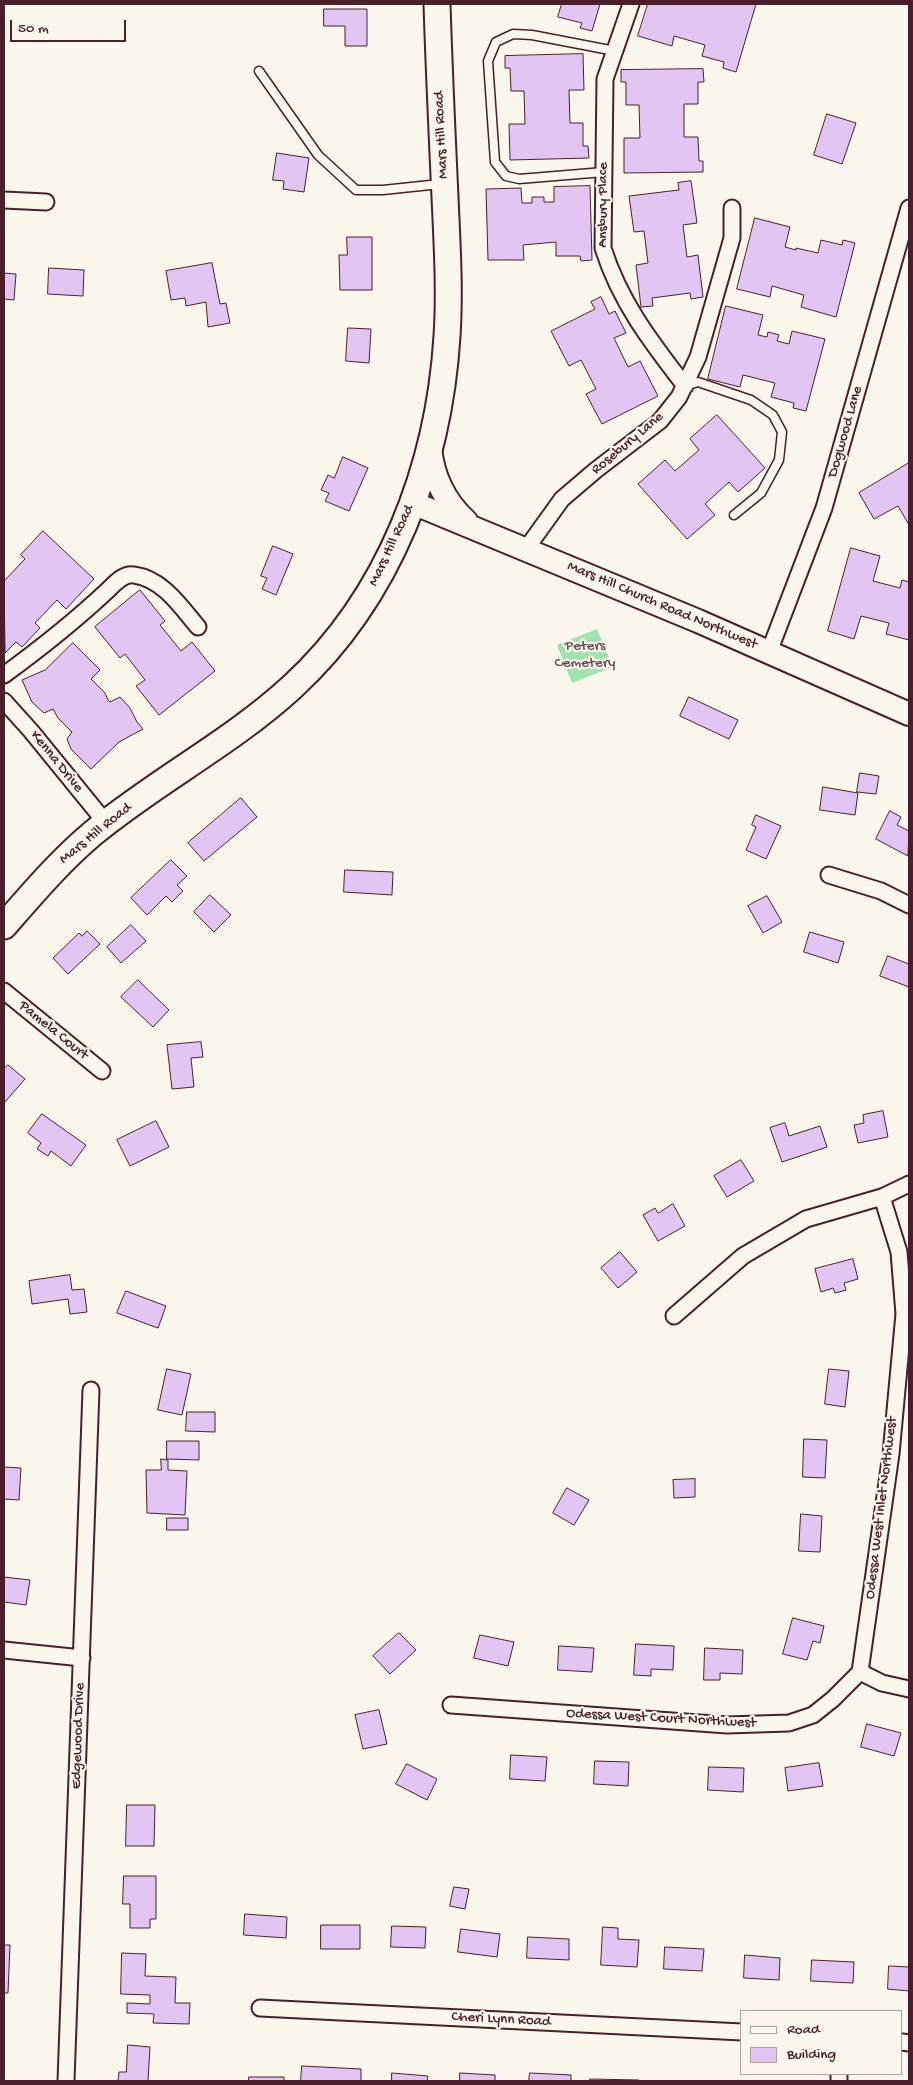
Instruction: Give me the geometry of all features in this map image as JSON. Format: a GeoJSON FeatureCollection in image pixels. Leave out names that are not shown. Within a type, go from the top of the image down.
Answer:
{"type":"FeatureCollection","features":[{"type":"Feature","properties":{"kind":"main road","name":"Mars Hill Road"},"geometry":{"type":"LineString","coordinates":[[4,926],[55,867],[106,823],[244,725],[291,687],[316,663],[336,640],[369,595],[393,550],[413,503],[430,448],[440,404],[448,335],[448,261],[437,4]]}},
{"type":"Feature","properties":{"kind":"street","name":"Ansbury Place"},"geometry":{"type":"LineString","coordinates":[[631,4],[605,79],[603,248],[610,270],[633,316],[685,386]]}},
{"type":"Feature","properties":{"kind":"street"},"geometry":{"type":"LineString","coordinates":[[4,200],[46,202]]}},
{"type":"Feature","properties":{"kind":"street","name":"Rosebury Lane"},"geometry":{"type":"LineString","coordinates":[[526,549],[562,499],[596,470],[660,421],[679,397],[698,357],[732,238],[732,208]]}},
{"type":"Feature","properties":{"kind":"street","name":"Dogwood Lane"},"geometry":{"type":"LineString","coordinates":[[769,652],[824,508],[909,208]]}},
{"type":"Feature","properties":{"kind":"street"},"geometry":{"type":"LineString","coordinates":[[430,448],[434,473],[452,509],[474,528]]}},
{"type":"Feature","properties":{"kind":"street","name":"Mars Hill Church Road Northwest"},"geometry":{"type":"LineString","coordinates":[[413,503],[769,652],[842,686],[909,714]]}},
{"type":"Feature","properties":{"kind":"street"},"geometry":{"type":"LineString","coordinates":[[4,674],[72,623],[122,578],[132,574],[150,580],[169,593],[198,627]]}},
{"type":"Feature","properties":{"kind":"street","name":"Kenna Drive"},"geometry":{"type":"LineString","coordinates":[[4,701],[106,823]]}},
{"type":"Feature","properties":{"kind":"street"},"geometry":{"type":"LineString","coordinates":[[830,874],[881,891],[909,905]]}},
{"type":"Feature","properties":{"kind":"street","name":"Pamela Court"},"geometry":{"type":"LineString","coordinates":[[4,991],[102,1071]]}},
{"type":"Feature","properties":{"kind":"street"},"geometry":{"type":"LineString","coordinates":[[674,1316],[743,1256],[806,1219],[882,1197],[909,1184]]}},
{"type":"Feature","properties":{"kind":"street","name":"Odessa West Inlet Northwest"},"geometry":{"type":"LineString","coordinates":[[860,1672],[889,1464],[904,1314],[899,1252],[882,1197]]}},
{"type":"Feature","properties":{"kind":"street","name":"Edgewood Drive"},"geometry":{"type":"LineString","coordinates":[[66,2081],[91,1390]]}},
{"type":"Feature","properties":{"kind":"street"},"geometry":{"type":"LineString","coordinates":[[4,1650],[82,1658]]}},
{"type":"Feature","properties":{"kind":"street"},"geometry":{"type":"LineString","coordinates":[[860,1672],[882,1683],[909,1689]]}},
{"type":"Feature","properties":{"kind":"street","name":"Odessa West Court Northwest"},"geometry":{"type":"LineString","coordinates":[[451,1705],[717,1725],[789,1723],[813,1715],[833,1699],[860,1672]]}},
{"type":"Feature","properties":{"kind":"street","name":"Cheri Lynn Road"},"geometry":{"type":"LineString","coordinates":[[260,2008],[740,2032]]}},
{"type":"Feature","properties":{"kind":"lane"},"geometry":{"type":"LineString","coordinates":[[604,172],[519,179],[506,176],[495,162],[488,61],[496,42],[513,34],[532,35],[615,51]]}},
{"type":"Feature","properties":{"kind":"lane"},"geometry":{"type":"LineString","coordinates":[[259,71],[318,155],[356,190],[383,190],[421,184],[445,184]]}},
{"type":"Feature","properties":{"kind":"lane"},"geometry":{"type":"LineString","coordinates":[[685,386],[698,382],[751,400],[772,415],[782,432],[779,460],[761,493],[734,516]]}},
{"type":"Feature","properties":{"kind":"green space","name":"Peters Cemetery"},"geometry":{"type":"Polygon","coordinates":[[[597,629],[613,667],[572,683],[557,645],[597,629]]]}},
{"type":"Feature","properties":{"kind":"building"},"geometry":{"type":"Polygon","coordinates":[[[562,4],[600,4],[592,31],[580,28],[582,23],[558,17],[562,4]]]}},
{"type":"Feature","properties":{"kind":"building"},"geometry":{"type":"Polygon","coordinates":[[[648,4],[756,4],[736,72],[723,68],[724,62],[702,56],[705,45],[674,36],[672,46],[638,36],[648,4]]]}},
{"type":"Feature","properties":{"kind":"building"},"geometry":{"type":"Polygon","coordinates":[[[324,9],[367,9],[367,46],[345,46],[345,26],[324,26],[324,9]]]}},
{"type":"Feature","properties":{"kind":"building"},"geometry":{"type":"Polygon","coordinates":[[[583,54],[584,90],[569,90],[570,123],[583,123],[583,146],[588,146],[589,158],[510,160],[509,124],[525,124],[524,91],[511,91],[510,68],[505,68],[505,56],[583,54]]]}},
{"type":"Feature","properties":{"kind":"building"},"geometry":{"type":"Polygon","coordinates":[[[703,69],[704,82],[698,82],[698,104],[684,104],[684,137],[698,137],[699,161],[703,161],[703,172],[624,173],[624,138],[640,138],[639,105],[626,105],[626,82],[621,82],[621,70],[703,69]]]}},
{"type":"Feature","properties":{"kind":"building"},"geometry":{"type":"Polygon","coordinates":[[[827,114],[856,123],[842,164],[814,155],[827,114]]]}},
{"type":"Feature","properties":{"kind":"building"},"geometry":{"type":"Polygon","coordinates":[[[277,153],[309,158],[304,192],[283,189],[284,181],[273,180],[277,153]]]}},
{"type":"Feature","properties":{"kind":"building"},"geometry":{"type":"Polygon","coordinates":[[[691,181],[697,223],[683,225],[687,257],[698,255],[703,297],[691,299],[690,293],[652,298],[653,306],[641,307],[636,265],[648,263],[644,231],[634,232],[629,196],[679,190],[678,183],[691,181]]]}},
{"type":"Feature","properties":{"kind":"building"},"geometry":{"type":"Polygon","coordinates":[[[590,186],[592,260],[581,261],[580,256],[556,256],[556,242],[523,245],[524,260],[488,260],[486,189],[521,188],[522,203],[532,203],[532,197],[544,197],[544,202],[554,202],[554,187],[590,186]]]}},
{"type":"Feature","properties":{"kind":"building"},"geometry":{"type":"Polygon","coordinates":[[[755,218],[790,227],[785,247],[796,250],[796,248],[818,253],[821,240],[842,245],[843,240],[855,243],[836,317],[801,307],[804,295],[772,286],[770,297],[737,289],[755,218]]]}},
{"type":"Feature","properties":{"kind":"building"},"geometry":{"type":"Polygon","coordinates":[[[347,237],[372,237],[372,290],[340,290],[339,255],[347,255],[347,237]]]}},
{"type":"Feature","properties":{"kind":"building"},"geometry":{"type":"Polygon","coordinates":[[[212,263],[220,304],[226,303],[230,323],[208,327],[206,302],[186,306],[185,298],[171,300],[166,271],[212,263]]]}},
{"type":"Feature","properties":{"kind":"building"},"geometry":{"type":"Polygon","coordinates":[[[49,268],[84,270],[83,296],[48,294],[49,268]]]}},
{"type":"Feature","properties":{"kind":"building"},"geometry":{"type":"Polygon","coordinates":[[[4,273],[16,274],[14,300],[4,299],[4,273]]]}},
{"type":"Feature","properties":{"kind":"building"},"geometry":{"type":"Polygon","coordinates":[[[601,297],[609,314],[615,311],[626,333],[614,338],[628,367],[640,361],[658,396],[602,424],[586,394],[596,389],[581,360],[569,366],[551,331],[595,309],[591,302],[601,297]]]}},
{"type":"Feature","properties":{"kind":"building"},"geometry":{"type":"Polygon","coordinates":[[[726,306],[763,315],[758,335],[767,337],[768,332],[779,335],[777,341],[789,344],[792,331],[825,339],[806,411],[793,408],[794,403],[771,397],[775,383],[743,375],[740,387],[708,379],[726,306]]]}},
{"type":"Feature","properties":{"kind":"building"},"geometry":{"type":"Polygon","coordinates":[[[348,328],[371,329],[369,363],[346,361],[348,328]]]}},
{"type":"Feature","properties":{"kind":"building"},"geometry":{"type":"Polygon","coordinates":[[[717,415],[765,468],[738,492],[729,482],[705,504],[715,515],[687,539],[638,484],[665,460],[675,471],[699,450],[690,439],[717,415]]]}},
{"type":"Feature","properties":{"kind":"building"},"geometry":{"type":"Polygon","coordinates":[[[343,457],[368,468],[349,511],[325,501],[329,493],[321,490],[328,475],[334,478],[343,457]]]}},
{"type":"Feature","properties":{"kind":"building"},"geometry":{"type":"Polygon","coordinates":[[[909,463],[909,525],[898,506],[874,519],[859,493],[909,463]]]}},
{"type":"Feature","properties":{"kind":"building"},"geometry":{"type":"Polygon","coordinates":[[[43,531],[94,579],[66,609],[57,600],[35,623],[40,628],[22,647],[16,642],[5,653],[4,581],[25,559],[21,555],[43,531]]]}},
{"type":"Feature","properties":{"kind":"building"},"geometry":{"type":"Polygon","coordinates":[[[273,546],[293,554],[276,595],[262,589],[267,578],[261,576],[273,546]]]}},
{"type":"Feature","properties":{"kind":"building"},"geometry":{"type":"Polygon","coordinates":[[[851,548],[880,556],[873,581],[900,588],[902,580],[909,582],[909,640],[886,634],[889,623],[861,616],[854,639],[828,631],[851,548]]]}},
{"type":"Feature","properties":{"kind":"building"},"geometry":{"type":"Polygon","coordinates":[[[140,590],[165,621],[160,625],[181,651],[192,642],[215,671],[159,715],[136,686],[145,680],[125,654],[120,658],[95,627],[140,590]]]}},
{"type":"Feature","properties":{"kind":"building"},"geometry":{"type":"Polygon","coordinates":[[[73,643],[100,670],[91,679],[105,693],[108,700],[110,702],[120,697],[130,708],[143,729],[119,742],[91,769],[71,749],[67,739],[72,732],[58,718],[53,709],[44,713],[32,702],[22,680],[45,670],[73,643]]]}},
{"type":"Feature","properties":{"kind":"building"},"geometry":{"type":"Polygon","coordinates":[[[689,697],[738,720],[729,739],[680,716],[689,697]]]}},
{"type":"Feature","properties":{"kind":"building"},"geometry":{"type":"Polygon","coordinates":[[[860,773],[879,776],[876,794],[857,792],[860,773]]]}},
{"type":"Feature","properties":{"kind":"building"},"geometry":{"type":"Polygon","coordinates":[[[823,787],[858,793],[855,815],[820,810],[823,787]]]}},
{"type":"Feature","properties":{"kind":"building"},"geometry":{"type":"Polygon","coordinates":[[[241,798],[257,817],[204,861],[188,843],[241,798]]]}},
{"type":"Feature","properties":{"kind":"building"},"geometry":{"type":"Polygon","coordinates":[[[890,811],[901,817],[897,825],[909,831],[908,856],[876,839],[890,811]]]}},
{"type":"Feature","properties":{"kind":"building"},"geometry":{"type":"Polygon","coordinates":[[[756,815],[781,826],[766,859],[746,850],[756,827],[752,825],[756,815]]]}},
{"type":"Feature","properties":{"kind":"building"},"geometry":{"type":"Polygon","coordinates":[[[171,860],[187,876],[177,885],[183,891],[172,902],[166,896],[147,915],[131,898],[171,860]]]}},
{"type":"Feature","properties":{"kind":"building"},"geometry":{"type":"Polygon","coordinates":[[[345,870],[393,872],[392,895],[344,892],[345,870]]]}},
{"type":"Feature","properties":{"kind":"building"},"geometry":{"type":"Polygon","coordinates":[[[210,895],[231,915],[214,932],[194,912],[210,895]]]}},
{"type":"Feature","properties":{"kind":"building"},"geometry":{"type":"Polygon","coordinates":[[[767,896],[782,922],[763,933],[748,906],[767,896]]]}},
{"type":"Feature","properties":{"kind":"building"},"geometry":{"type":"Polygon","coordinates":[[[131,925],[146,941],[121,963],[107,947],[131,925]]]}},
{"type":"Feature","properties":{"kind":"building"},"geometry":{"type":"Polygon","coordinates":[[[87,931],[100,944],[68,974],[53,958],[79,933],[82,936],[87,931]]]}},
{"type":"Feature","properties":{"kind":"building"},"geometry":{"type":"Polygon","coordinates":[[[810,932],[844,942],[838,963],[804,952],[810,932]]]}},
{"type":"Feature","properties":{"kind":"building"},"geometry":{"type":"Polygon","coordinates":[[[888,956],[909,964],[909,987],[880,976],[888,956]]]}},
{"type":"Feature","properties":{"kind":"building"},"geometry":{"type":"Polygon","coordinates":[[[138,980],[169,1010],[153,1027],[121,997],[138,980]]]}},
{"type":"Feature","properties":{"kind":"building"},"geometry":{"type":"Polygon","coordinates":[[[201,1042],[203,1057],[191,1058],[194,1087],[172,1089],[167,1045],[201,1042]]]}},
{"type":"Feature","properties":{"kind":"building"},"geometry":{"type":"Polygon","coordinates":[[[8,1065],[25,1079],[4,1103],[4,1069],[8,1065]]]}},
{"type":"Feature","properties":{"kind":"building"},"geometry":{"type":"Polygon","coordinates":[[[883,1111],[888,1137],[858,1143],[854,1125],[864,1123],[863,1115],[883,1111]]]}},
{"type":"Feature","properties":{"kind":"building"},"geometry":{"type":"Polygon","coordinates":[[[42,1114],[86,1145],[71,1166],[51,1151],[48,1156],[37,1149],[41,1143],[28,1133],[42,1114]]]}},
{"type":"Feature","properties":{"kind":"building"},"geometry":{"type":"Polygon","coordinates":[[[156,1121],[169,1147],[130,1166],[117,1140],[156,1121]]]}},
{"type":"Feature","properties":{"kind":"building"},"geometry":{"type":"Polygon","coordinates":[[[785,1123],[789,1136],[820,1126],[827,1147],[782,1162],[770,1128],[785,1123]]]}},
{"type":"Feature","properties":{"kind":"building"},"geometry":{"type":"Polygon","coordinates":[[[741,1160],[754,1181],[727,1197],[714,1176],[741,1160]]]}},
{"type":"Feature","properties":{"kind":"building"},"geometry":{"type":"Polygon","coordinates":[[[673,1204],[685,1226],[658,1241],[643,1215],[655,1208],[658,1213],[673,1204]]]}},
{"type":"Feature","properties":{"kind":"building"},"geometry":{"type":"Polygon","coordinates":[[[620,1252],[637,1272],[618,1288],[601,1268],[620,1252]]]}},
{"type":"Feature","properties":{"kind":"building"},"geometry":{"type":"Polygon","coordinates":[[[853,1259],[858,1279],[844,1283],[846,1290],[835,1293],[833,1288],[821,1292],[815,1269],[853,1259]]]}},
{"type":"Feature","properties":{"kind":"building"},"geometry":{"type":"Polygon","coordinates":[[[70,1275],[72,1290],[84,1289],[87,1312],[70,1314],[68,1299],[32,1304],[29,1281],[70,1275]]]}},
{"type":"Feature","properties":{"kind":"building"},"geometry":{"type":"Polygon","coordinates":[[[126,1291],[166,1306],[158,1328],[117,1313],[126,1291]]]}},
{"type":"Feature","properties":{"kind":"building"},"geometry":{"type":"Polygon","coordinates":[[[167,1369],[191,1374],[182,1415],[158,1410],[167,1369]]]}},
{"type":"Feature","properties":{"kind":"building"},"geometry":{"type":"Polygon","coordinates":[[[829,1369],[849,1371],[845,1407],[825,1404],[829,1369]]]}},
{"type":"Feature","properties":{"kind":"building"},"geometry":{"type":"Polygon","coordinates":[[[187,1412],[215,1412],[215,1432],[186,1431],[187,1412]]]}},
{"type":"Feature","properties":{"kind":"building"},"geometry":{"type":"Polygon","coordinates":[[[804,1439],[827,1440],[825,1478],[803,1477],[804,1439]]]}},
{"type":"Feature","properties":{"kind":"building"},"geometry":{"type":"Polygon","coordinates":[[[167,1441],[199,1441],[199,1460],[167,1459],[167,1441]]]}},
{"type":"Feature","properties":{"kind":"building"},"geometry":{"type":"Polygon","coordinates":[[[161,1459],[168,1460],[168,1470],[187,1471],[185,1515],[147,1513],[146,1470],[161,1470],[161,1459]]]}},
{"type":"Feature","properties":{"kind":"building"},"geometry":{"type":"Polygon","coordinates":[[[4,1467],[21,1468],[19,1500],[4,1499],[4,1467]]]}},
{"type":"Feature","properties":{"kind":"building"},"geometry":{"type":"Polygon","coordinates":[[[695,1479],[695,1497],[674,1498],[673,1480],[695,1479]]]}},
{"type":"Feature","properties":{"kind":"building"},"geometry":{"type":"Polygon","coordinates":[[[567,1488],[589,1500],[574,1525],[553,1513],[567,1488]]]}},
{"type":"Feature","properties":{"kind":"building"},"geometry":{"type":"Polygon","coordinates":[[[801,1514],[822,1516],[820,1552],[799,1551],[801,1514]]]}},
{"type":"Feature","properties":{"kind":"building"},"geometry":{"type":"Polygon","coordinates":[[[167,1518],[188,1518],[188,1530],[167,1530],[167,1518]]]}},
{"type":"Feature","properties":{"kind":"building"},"geometry":{"type":"Polygon","coordinates":[[[4,1577],[30,1580],[26,1605],[4,1602],[4,1577]]]}},
{"type":"Feature","properties":{"kind":"building"},"geometry":{"type":"Polygon","coordinates":[[[793,1618],[824,1626],[820,1643],[813,1641],[807,1660],[783,1654],[793,1618]]]}},
{"type":"Feature","properties":{"kind":"building"},"geometry":{"type":"Polygon","coordinates":[[[399,1633],[416,1650],[390,1674],[373,1656],[399,1633]]]}},
{"type":"Feature","properties":{"kind":"building"},"geometry":{"type":"Polygon","coordinates":[[[480,1635],[514,1642],[508,1666],[474,1658],[480,1635]]]}},
{"type":"Feature","properties":{"kind":"building"},"geometry":{"type":"Polygon","coordinates":[[[636,1644],[674,1646],[673,1670],[651,1669],[651,1676],[634,1675],[636,1644]]]}},
{"type":"Feature","properties":{"kind":"building"},"geometry":{"type":"Polygon","coordinates":[[[559,1646],[594,1648],[592,1672],[558,1670],[559,1646]]]}},
{"type":"Feature","properties":{"kind":"building"},"geometry":{"type":"Polygon","coordinates":[[[705,1648],[743,1650],[742,1674],[720,1673],[720,1680],[704,1680],[705,1648]]]}},
{"type":"Feature","properties":{"kind":"building"},"geometry":{"type":"Polygon","coordinates":[[[379,1710],[387,1744],[363,1749],[355,1715],[379,1710]]]}},
{"type":"Feature","properties":{"kind":"building"},"geometry":{"type":"Polygon","coordinates":[[[867,1724],[901,1733],[894,1756],[861,1747],[867,1724]]]}},
{"type":"Feature","properties":{"kind":"building"},"geometry":{"type":"Polygon","coordinates":[[[511,1755],[547,1757],[545,1781],[510,1779],[511,1755]]]}},
{"type":"Feature","properties":{"kind":"building"},"geometry":{"type":"Polygon","coordinates":[[[595,1761],[629,1762],[628,1786],[594,1784],[595,1761]]]}},
{"type":"Feature","properties":{"kind":"building"},"geometry":{"type":"Polygon","coordinates":[[[819,1763],[823,1786],[788,1791],[785,1768],[819,1763]]]}},
{"type":"Feature","properties":{"kind":"building"},"geometry":{"type":"Polygon","coordinates":[[[407,1764],[437,1779],[427,1800],[396,1784],[407,1764]]]}},
{"type":"Feature","properties":{"kind":"building"},"geometry":{"type":"Polygon","coordinates":[[[709,1767],[744,1768],[743,1792],[708,1790],[709,1767]]]}},
{"type":"Feature","properties":{"kind":"building"},"geometry":{"type":"Polygon","coordinates":[[[127,1805],[155,1805],[154,1846],[126,1846],[127,1805]]]}},
{"type":"Feature","properties":{"kind":"building"},"geometry":{"type":"Polygon","coordinates":[[[124,1876],[156,1876],[156,1919],[150,1919],[150,1928],[130,1928],[130,1904],[123,1904],[124,1876]]]}},
{"type":"Feature","properties":{"kind":"building"},"geometry":{"type":"Polygon","coordinates":[[[454,1887],[469,1889],[465,1909],[450,1906],[454,1887]]]}},
{"type":"Feature","properties":{"kind":"building"},"geometry":{"type":"Polygon","coordinates":[[[245,1914],[287,1917],[286,1938],[244,1935],[245,1914]]]}},
{"type":"Feature","properties":{"kind":"building"},"geometry":{"type":"Polygon","coordinates":[[[321,1925],[360,1925],[360,1949],[321,1949],[321,1925]]]}},
{"type":"Feature","properties":{"kind":"building"},"geometry":{"type":"Polygon","coordinates":[[[392,1926],[426,1927],[425,1948],[391,1947],[392,1926]]]}},
{"type":"Feature","properties":{"kind":"building"},"geometry":{"type":"Polygon","coordinates":[[[603,1927],[618,1928],[618,1939],[639,1940],[637,1967],[601,1965],[603,1927]]]}},
{"type":"Feature","properties":{"kind":"building"},"geometry":{"type":"Polygon","coordinates":[[[461,1929],[500,1934],[497,1957],[458,1952],[461,1929]]]}},
{"type":"Feature","properties":{"kind":"building"},"geometry":{"type":"Polygon","coordinates":[[[528,1937],[569,1939],[569,1960],[527,1958],[528,1937]]]}},
{"type":"Feature","properties":{"kind":"building"},"geometry":{"type":"Polygon","coordinates":[[[4,1945],[10,1945],[8,1993],[4,1993],[4,1945]]]}},
{"type":"Feature","properties":{"kind":"building"},"geometry":{"type":"Polygon","coordinates":[[[665,1947],[704,1949],[702,1971],[664,1969],[665,1947]]]}},
{"type":"Feature","properties":{"kind":"building"},"geometry":{"type":"Polygon","coordinates":[[[122,1953],[146,1954],[145,1976],[176,1977],[175,2003],[190,2003],[189,2024],[153,2023],[154,2014],[127,2013],[127,2003],[150,2004],[150,1995],[121,1994],[122,1953]]]}},
{"type":"Feature","properties":{"kind":"building"},"geometry":{"type":"Polygon","coordinates":[[[745,1955],[780,1958],[779,1980],[744,1978],[745,1955]]]}},
{"type":"Feature","properties":{"kind":"building"},"geometry":{"type":"Polygon","coordinates":[[[812,1960],[854,1962],[853,1983],[811,1981],[812,1960]]]}},
{"type":"Feature","properties":{"kind":"building"},"geometry":{"type":"Polygon","coordinates":[[[889,1966],[909,1967],[909,1991],[888,1989],[889,1966]]]}},
{"type":"Feature","properties":{"kind":"building"},"geometry":{"type":"Polygon","coordinates":[[[128,2045],[150,2047],[148,2081],[118,2081],[119,2072],[126,2072],[128,2045]]]}},
{"type":"Feature","properties":{"kind":"building"},"geometry":{"type":"Polygon","coordinates":[[[302,2066],[361,2069],[361,2081],[301,2081],[302,2066]]]}},
{"type":"Feature","properties":{"kind":"building"},"geometry":{"type":"Polygon","coordinates":[[[392,2073],[428,2076],[427,2081],[392,2081],[392,2073]]]}},
{"type":"Feature","properties":{"kind":"building"},"geometry":{"type":"Polygon","coordinates":[[[460,2073],[495,2075],[495,2081],[460,2081],[460,2073]]]}},
{"type":"Feature","properties":{"kind":"building"},"geometry":{"type":"Polygon","coordinates":[[[530,2073],[571,2075],[571,2081],[529,2081],[530,2073]]]}},
{"type":"Feature","properties":{"kind":"building"},"geometry":{"type":"Polygon","coordinates":[[[249,2077],[284,2077],[284,2081],[249,2081],[249,2077]]]}},
{"type":"Feature","properties":{"kind":"building"},"geometry":{"type":"Polygon","coordinates":[[[590,2079],[639,2080],[639,2081],[590,2081],[590,2079]]]}}]}
